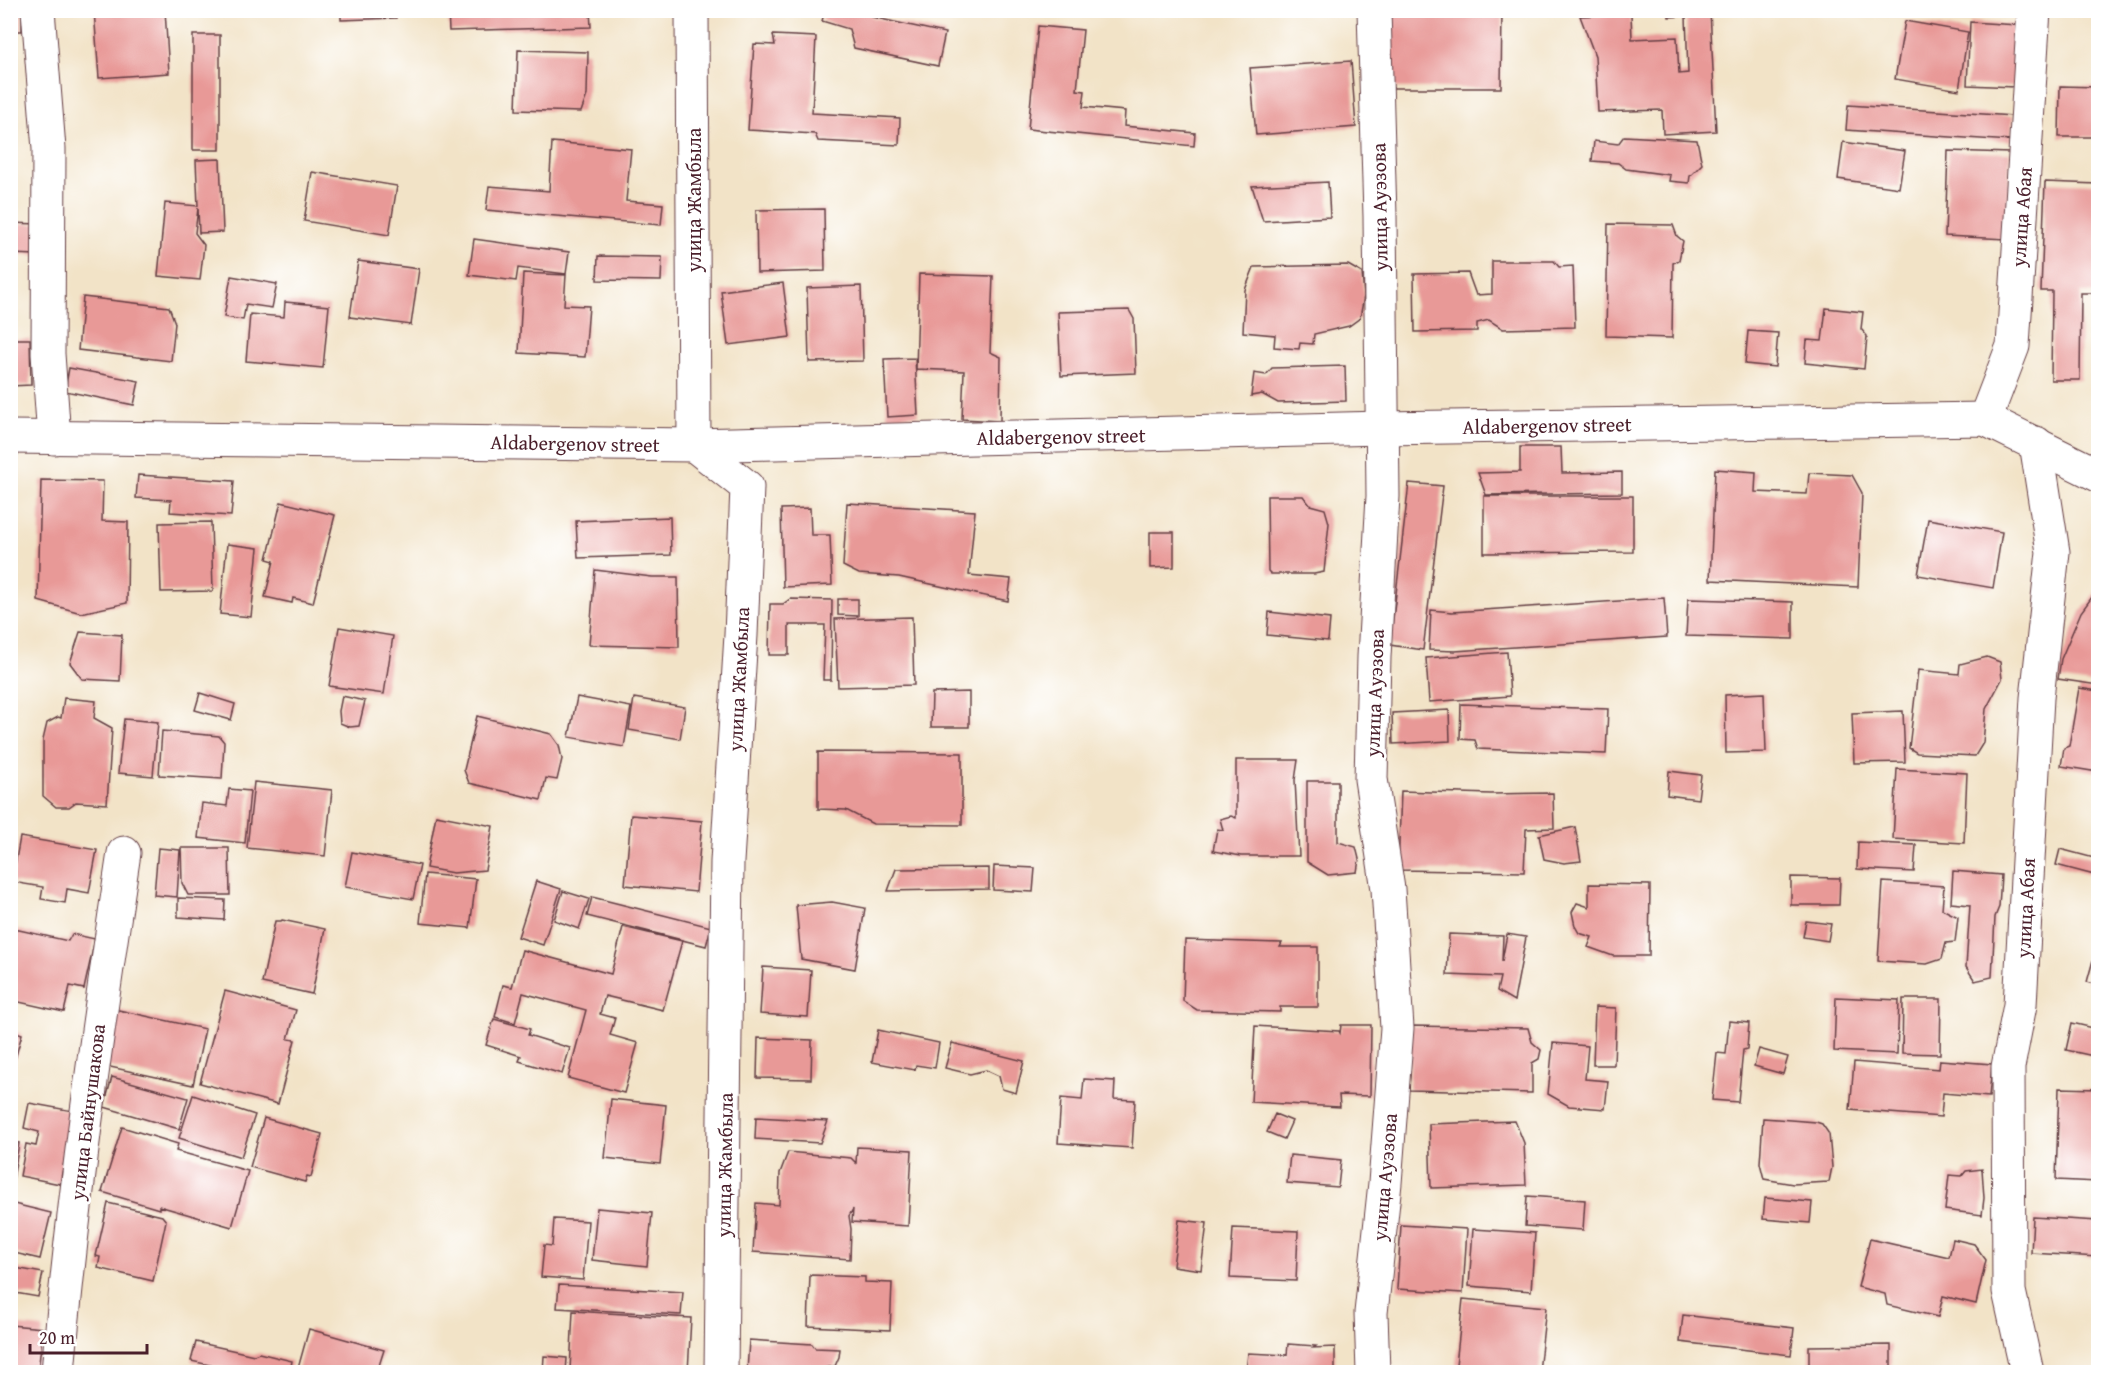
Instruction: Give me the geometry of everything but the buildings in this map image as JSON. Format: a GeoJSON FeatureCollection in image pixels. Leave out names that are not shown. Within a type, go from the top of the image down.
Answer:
{"type":"FeatureCollection","features":[{"type":"Feature","properties":{"kind":"street"},"geometry":{"type":"LineString","coordinates":[[38,10],[49,149],[48,354],[54,438]]}},
{"type":"Feature","properties":{"kind":"street","name":"улица Жамбыла"},"geometry":{"type":"LineString","coordinates":[[692,10],[694,445],[747,487],[741,635],[727,861],[721,1372]]}},
{"type":"Feature","properties":{"kind":"street","name":"улица Ауэзова"},"geometry":{"type":"LineString","coordinates":[[1373,1372],[1371,1313],[1385,1183],[1397,1028],[1388,889],[1371,778],[1374,657],[1383,496],[1380,216],[1374,10]]}},
{"type":"Feature","properties":{"kind":"street","name":"улица Абая"},"geometry":{"type":"LineString","coordinates":[[1984,419],[2013,346],[2034,10]]}},
{"type":"Feature","properties":{"kind":"street","name":"Aldabergenov street"},"geometry":{"type":"LineString","coordinates":[[10,437],[694,445],[1382,428],[1984,419],[2098,475]]}},
{"type":"Feature","properties":{"kind":"street","name":"улица Абая"},"geometry":{"type":"LineString","coordinates":[[2027,1372],[2009,1291],[2008,1067],[2020,1005],[2037,698],[2053,552],[2036,443]]}},
{"type":"Feature","properties":{"kind":"street","name":"улица Байнушакова"},"geometry":{"type":"LineString","coordinates":[[58,1372],[90,1082],[124,853]]}}]}
